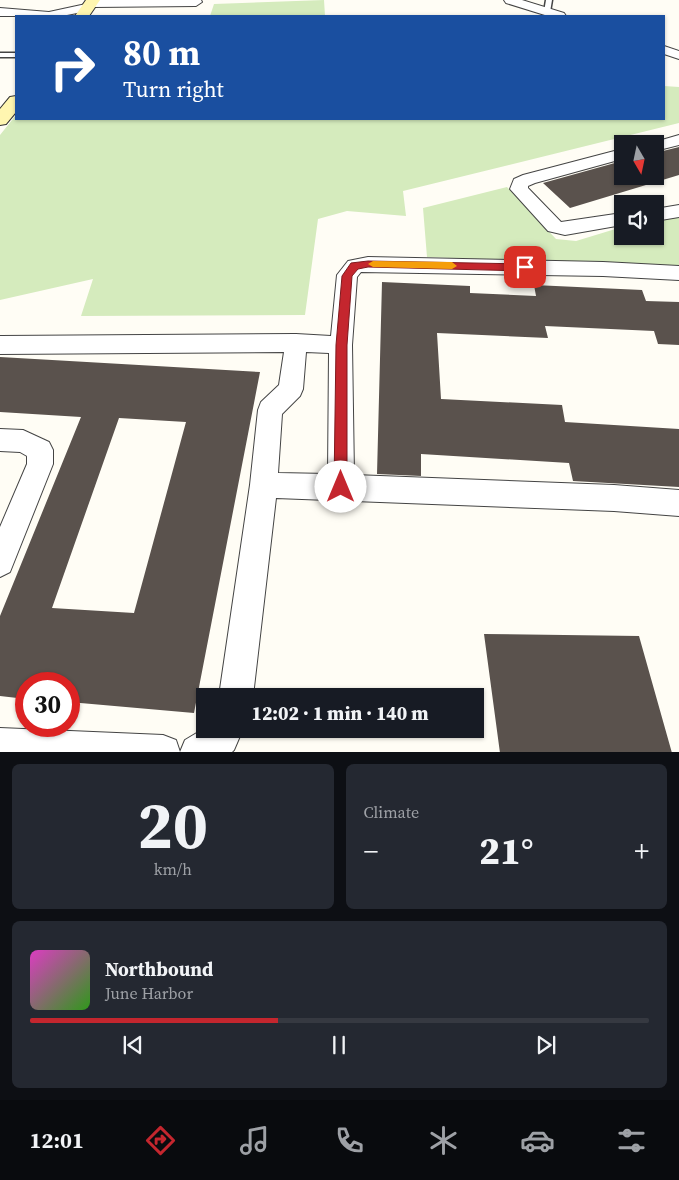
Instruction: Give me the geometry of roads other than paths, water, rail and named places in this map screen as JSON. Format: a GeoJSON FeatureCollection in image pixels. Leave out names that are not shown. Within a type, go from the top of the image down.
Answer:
{"type":"FeatureCollection","features":[{"type":"Feature","properties":{"kind":"street"},"geometry":{"type":"LineString","coordinates":[[510,0],[548,6],[559,15]]}},
{"type":"Feature","properties":{"kind":"street"},"geometry":{"type":"LineString","coordinates":[[52,15],[89,7],[196,2]]}},
{"type":"Feature","properties":{"kind":"street"},"geometry":{"type":"LineString","coordinates":[[0,12],[35,15]]}},
{"type":"Feature","properties":{"kind":"street"},"geometry":{"type":"LineString","coordinates":[[0,20],[15,21]]}},
{"type":"Feature","properties":{"kind":"street"},"geometry":{"type":"LineString","coordinates":[[665,50],[679,55]]}},
{"type":"Feature","properties":{"kind":"street"},"geometry":{"type":"LineString","coordinates":[[0,120],[15,102]]}},
{"type":"Feature","properties":{"kind":"street"},"geometry":{"type":"LineString","coordinates":[[664,144],[679,140]]}},
{"type":"Feature","properties":{"kind":"street"},"geometry":{"type":"LineString","coordinates":[[614,156],[520,182],[519,189],[555,227],[565,229],[614,220]]}},
{"type":"Feature","properties":{"kind":"street"},"geometry":{"type":"LineString","coordinates":[[664,214],[679,211]]}},
{"type":"Feature","properties":{"kind":"street"},"geometry":{"type":"LineString","coordinates":[[341,487],[342,345],[347,276],[355,266],[378,264],[603,269],[679,273]]}},
{"type":"Feature","properties":{"kind":"street"},"geometry":{"type":"LineString","coordinates":[[0,345],[296,343],[342,345]]}},
{"type":"Feature","properties":{"kind":"street"},"geometry":{"type":"LineString","coordinates":[[237,688],[264,485],[270,410],[291,389],[296,343]]}},
{"type":"Feature","properties":{"kind":"street"},"geometry":{"type":"LineString","coordinates":[[0,440],[23,441],[40,450],[40,464],[0,562]]}},
{"type":"Feature","properties":{"kind":"street"},"geometry":{"type":"LineString","coordinates":[[264,485],[679,502]]}},
{"type":"Feature","properties":{"kind":"street"},"geometry":{"type":"LineString","coordinates":[[198,752],[222,738]]}},
{"type":"Feature","properties":{"kind":"street"},"geometry":{"type":"LineString","coordinates":[[0,746],[163,752]]}},
{"type":"Feature","properties":{"kind":"lane"},"geometry":{"type":"LineString","coordinates":[[0,55],[15,55]]}}]}
